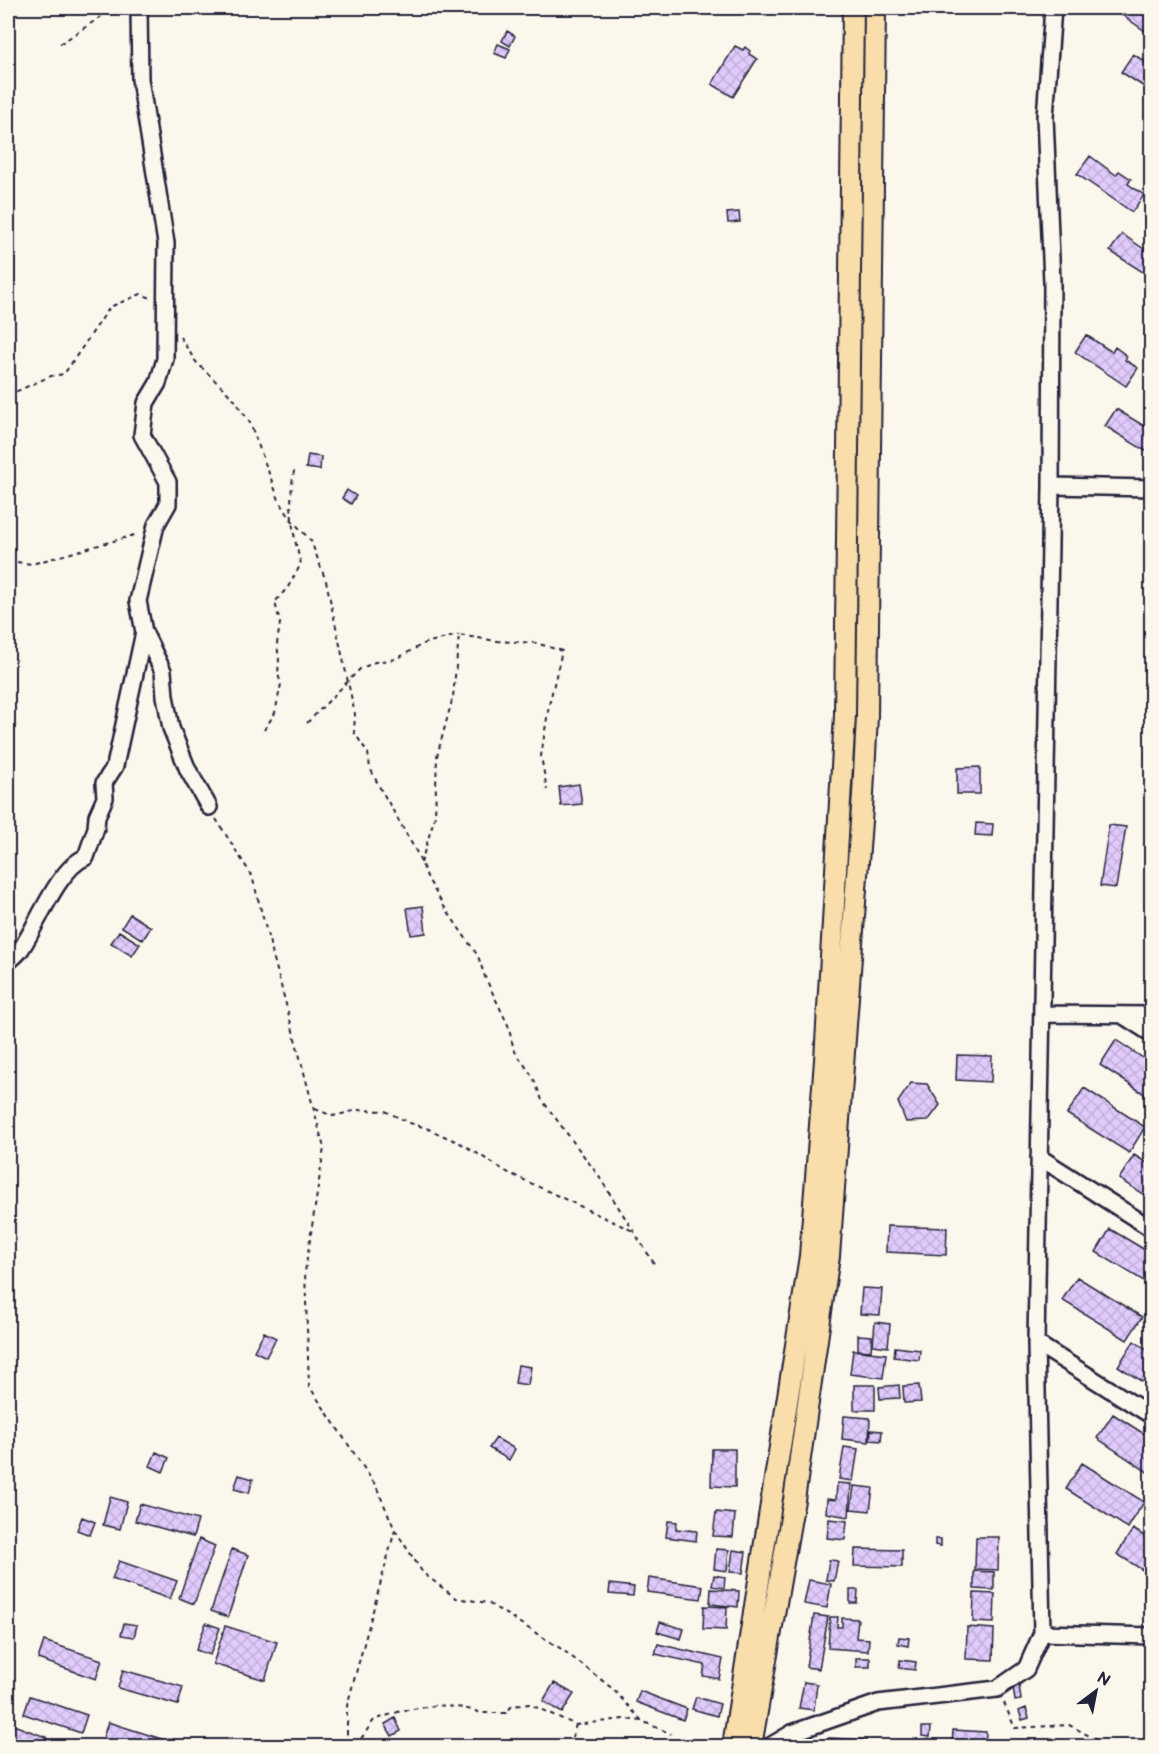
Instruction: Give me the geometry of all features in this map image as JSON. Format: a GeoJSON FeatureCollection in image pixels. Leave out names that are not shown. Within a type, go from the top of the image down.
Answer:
{"type":"FeatureCollection","features":[{"type":"Feature","properties":{"kind":"main road"},"geometry":{"type":"LineString","coordinates":[[751,1746],[794,1500],[829,1256],[845,715],[853,8]]}},
{"type":"Feature","properties":{"kind":"main road"},"geometry":{"type":"LineString","coordinates":[[733,1746],[810,1256],[863,794],[867,716],[875,8]]}},
{"type":"Feature","properties":{"kind":"main road"},"geometry":{"type":"LineString","coordinates":[[852,123],[874,122]]}},
{"type":"Feature","properties":{"kind":"main road"},"geometry":{"type":"LineString","coordinates":[[848,465],[870,465]]}},
{"type":"Feature","properties":{"kind":"main road"},"geometry":{"type":"LineString","coordinates":[[841,797],[863,794]]}},
{"type":"Feature","properties":{"kind":"street"},"geometry":{"type":"LineString","coordinates":[[139,8],[140,79],[166,243],[165,359],[158,383],[146,403],[142,435],[168,482],[168,504],[156,525],[138,601],[144,632],[163,671],[171,728],[188,770],[209,807]]}},
{"type":"Feature","properties":{"kind":"street"},"geometry":{"type":"LineString","coordinates":[[770,1746],[792,1733],[878,1703],[997,1689],[1026,1669],[1041,1634],[1036,1344],[1043,1014],[1052,282],[1045,117],[1053,8]]}},
{"type":"Feature","properties":{"kind":"street"},"geometry":{"type":"LineString","coordinates":[[1050,486],[1152,488]]}},
{"type":"Feature","properties":{"kind":"street"},"geometry":{"type":"LineString","coordinates":[[8,962],[20,951],[43,907],[76,861],[86,857],[96,828],[97,816],[105,798],[104,783],[115,766],[144,632]]}},
{"type":"Feature","properties":{"kind":"street"},"geometry":{"type":"LineString","coordinates":[[1043,1014],[1152,1015]]}},
{"type":"Feature","properties":{"kind":"street"},"geometry":{"type":"LineString","coordinates":[[1122,1015],[1152,1034]]}},
{"type":"Feature","properties":{"kind":"street"},"geometry":{"type":"LineString","coordinates":[[1039,1157],[1152,1229]]}},
{"type":"Feature","properties":{"kind":"street"},"geometry":{"type":"LineString","coordinates":[[1036,1344],[1152,1416]]}},
{"type":"Feature","properties":{"kind":"street"},"geometry":{"type":"LineString","coordinates":[[1041,1634],[1152,1636]]}},
{"type":"Feature","properties":{"kind":"path"},"geometry":{"type":"LineString","coordinates":[[60,44],[114,8]]}},
{"type":"Feature","properties":{"kind":"path"},"geometry":{"type":"LineString","coordinates":[[8,395],[44,379],[64,374],[110,307],[141,294],[160,303],[196,362],[234,399],[250,423],[279,500],[290,518],[311,541],[326,581],[348,680],[354,714],[354,732],[368,753],[370,768],[443,905],[478,956],[485,977],[508,1025],[514,1050],[533,1077],[542,1100],[598,1175],[655,1265]]}},
{"type":"Feature","properties":{"kind":"path"},"geometry":{"type":"LineString","coordinates":[[264,730],[275,712],[281,684],[278,674],[277,644],[280,623],[275,602],[288,587],[301,564],[290,518],[290,493],[294,471]]}},
{"type":"Feature","properties":{"kind":"path"},"geometry":{"type":"LineString","coordinates":[[8,561],[32,564],[133,536],[156,525]]}},
{"type":"Feature","properties":{"kind":"path"},"geometry":{"type":"LineString","coordinates":[[421,863],[435,816],[437,756],[453,697],[459,635]]}},
{"type":"Feature","properties":{"kind":"path"},"geometry":{"type":"LineString","coordinates":[[307,723],[360,669],[375,662],[396,659],[425,643],[459,635],[497,641],[536,643],[562,651],[549,705],[541,756],[548,790]]}},
{"type":"Feature","properties":{"kind":"path"},"geometry":{"type":"LineString","coordinates":[[209,807],[252,876],[324,1148],[305,1272],[309,1386],[376,1486],[395,1530],[423,1573],[456,1598],[488,1603],[563,1650],[613,1689],[642,1721]]}},
{"type":"Feature","properties":{"kind":"path"},"geometry":{"type":"LineString","coordinates":[[314,1108],[333,1116],[358,1110],[385,1111],[462,1144],[507,1172],[633,1231]]}},
{"type":"Feature","properties":{"kind":"path"},"geometry":{"type":"LineString","coordinates":[[347,1746],[347,1706],[395,1530]]}},
{"type":"Feature","properties":{"kind":"path"},"geometry":{"type":"LineString","coordinates":[[997,1689],[1015,1728],[1070,1725],[1108,1746]]}},
{"type":"Feature","properties":{"kind":"path"},"geometry":{"type":"LineString","coordinates":[[356,1746],[374,1720],[401,1711],[438,1705],[482,1713],[506,1713],[512,1706],[529,1704],[576,1725],[623,1719],[642,1721],[670,1734]]}},
{"type":"Feature","properties":{"kind":"path"},"geometry":{"type":"LineString","coordinates":[[569,1746],[576,1725]]}},
{"type":"Feature","properties":{"kind":"building"},"geometry":{"type":"Polygon","coordinates":[[[1112,8],[1144,8],[1152,13],[1152,22],[1145,31],[1112,8]]]}},
{"type":"Feature","properties":{"kind":"building"},"geometry":{"type":"Polygon","coordinates":[[[507,31],[515,36],[510,46],[502,41],[507,31]]]}},
{"type":"Feature","properties":{"kind":"building"},"geometry":{"type":"Polygon","coordinates":[[[498,44],[510,49],[506,58],[494,53],[498,44]]]}},
{"type":"Feature","properties":{"kind":"building"},"geometry":{"type":"Polygon","coordinates":[[[735,46],[743,50],[745,47],[750,51],[749,54],[757,59],[733,97],[712,84],[735,46]]]}},
{"type":"Feature","properties":{"kind":"building"},"geometry":{"type":"Polygon","coordinates":[[[1133,54],[1152,66],[1152,92],[1121,72],[1133,54]]]}},
{"type":"Feature","properties":{"kind":"building"},"geometry":{"type":"Polygon","coordinates":[[[1090,156],[1116,175],[1119,171],[1131,179],[1128,184],[1144,195],[1132,212],[1077,174],[1090,156]]]}},
{"type":"Feature","properties":{"kind":"building"},"geometry":{"type":"Polygon","coordinates":[[[739,212],[740,222],[728,223],[727,213],[739,212]]]}},
{"type":"Feature","properties":{"kind":"building"},"geometry":{"type":"Polygon","coordinates":[[[1122,234],[1150,253],[1152,251],[1152,278],[1110,251],[1122,234]]]}},
{"type":"Feature","properties":{"kind":"building"},"geometry":{"type":"Polygon","coordinates":[[[1086,335],[1112,352],[1115,347],[1127,356],[1125,360],[1138,368],[1126,386],[1075,352],[1086,335]]]}},
{"type":"Feature","properties":{"kind":"building"},"geometry":{"type":"Polygon","coordinates":[[[1116,409],[1144,426],[1147,422],[1152,425],[1152,455],[1105,426],[1116,409]]]}},
{"type":"Feature","properties":{"kind":"building"},"geometry":{"type":"Polygon","coordinates":[[[308,455],[321,457],[320,470],[306,468],[308,455]]]}},
{"type":"Feature","properties":{"kind":"building"},"geometry":{"type":"Polygon","coordinates":[[[347,490],[356,496],[351,504],[342,498],[347,490]]]}},
{"type":"Feature","properties":{"kind":"building"},"geometry":{"type":"Polygon","coordinates":[[[980,767],[980,794],[957,794],[957,768],[980,767]]]}},
{"type":"Feature","properties":{"kind":"building"},"geometry":{"type":"Polygon","coordinates":[[[579,784],[582,804],[561,806],[559,787],[579,784]]]}},
{"type":"Feature","properties":{"kind":"building"},"geometry":{"type":"Polygon","coordinates":[[[976,823],[993,824],[992,836],[975,835],[976,823]]]}},
{"type":"Feature","properties":{"kind":"building"},"geometry":{"type":"Polygon","coordinates":[[[1109,825],[1126,827],[1116,888],[1100,886],[1109,825]]]}},
{"type":"Feature","properties":{"kind":"building"},"geometry":{"type":"Polygon","coordinates":[[[423,906],[426,933],[411,935],[407,908],[423,906]]]}},
{"type":"Feature","properties":{"kind":"building"},"geometry":{"type":"Polygon","coordinates":[[[130,914],[151,927],[143,940],[122,927],[130,914]]]}},
{"type":"Feature","properties":{"kind":"building"},"geometry":{"type":"Polygon","coordinates":[[[119,931],[140,944],[132,956],[111,943],[119,931]]]}},
{"type":"Feature","properties":{"kind":"building"},"geometry":{"type":"Polygon","coordinates":[[[1116,1040],[1152,1064],[1152,1099],[1100,1065],[1116,1040]]]}},
{"type":"Feature","properties":{"kind":"building"},"geometry":{"type":"Polygon","coordinates":[[[957,1055],[992,1056],[991,1082],[956,1080],[957,1055]]]}},
{"type":"Feature","properties":{"kind":"building"},"geometry":{"type":"Polygon","coordinates":[[[911,1083],[927,1084],[940,1105],[928,1121],[906,1122],[898,1102],[911,1083]]]}},
{"type":"Feature","properties":{"kind":"building"},"geometry":{"type":"Polygon","coordinates":[[[1084,1088],[1145,1127],[1129,1153],[1067,1114],[1084,1088]]]}},
{"type":"Feature","properties":{"kind":"building"},"geometry":{"type":"Polygon","coordinates":[[[1134,1155],[1152,1166],[1152,1200],[1119,1179],[1134,1155]]]}},
{"type":"Feature","properties":{"kind":"building"},"geometry":{"type":"Polygon","coordinates":[[[887,1226],[947,1228],[946,1255],[886,1252],[887,1226]]]}},
{"type":"Feature","properties":{"kind":"building"},"geometry":{"type":"Polygon","coordinates":[[[1110,1229],[1152,1254],[1152,1286],[1096,1252],[1110,1229]]]}},
{"type":"Feature","properties":{"kind":"building"},"geometry":{"type":"Polygon","coordinates":[[[1077,1277],[1142,1317],[1127,1340],[1062,1300],[1077,1277]]]}},
{"type":"Feature","properties":{"kind":"building"},"geometry":{"type":"Polygon","coordinates":[[[862,1288],[882,1289],[880,1315],[860,1314],[862,1288]]]}},
{"type":"Feature","properties":{"kind":"building"},"geometry":{"type":"Polygon","coordinates":[[[875,1322],[890,1324],[888,1347],[873,1345],[875,1322]]]}},
{"type":"Feature","properties":{"kind":"building"},"geometry":{"type":"Polygon","coordinates":[[[264,1332],[276,1338],[266,1357],[254,1351],[264,1332]]]}},
{"type":"Feature","properties":{"kind":"building"},"geometry":{"type":"Polygon","coordinates":[[[858,1335],[872,1336],[871,1351],[858,1350],[858,1335]]]}},
{"type":"Feature","properties":{"kind":"building"},"geometry":{"type":"Polygon","coordinates":[[[1134,1341],[1152,1353],[1152,1388],[1118,1366],[1134,1341]]]}},
{"type":"Feature","properties":{"kind":"building"},"geometry":{"type":"Polygon","coordinates":[[[895,1347],[920,1350],[919,1360],[894,1357],[895,1347]]]}},
{"type":"Feature","properties":{"kind":"building"},"geometry":{"type":"Polygon","coordinates":[[[853,1350],[886,1354],[883,1378],[850,1374],[853,1350]]]}},
{"type":"Feature","properties":{"kind":"building"},"geometry":{"type":"Polygon","coordinates":[[[518,1365],[531,1367],[528,1385],[515,1383],[518,1365]]]}},
{"type":"Feature","properties":{"kind":"building"},"geometry":{"type":"Polygon","coordinates":[[[854,1385],[875,1385],[875,1410],[854,1410],[854,1385]]]}},
{"type":"Feature","properties":{"kind":"building"},"geometry":{"type":"Polygon","coordinates":[[[899,1385],[900,1398],[880,1399],[879,1387],[899,1385]]]}},
{"type":"Feature","properties":{"kind":"building"},"geometry":{"type":"Polygon","coordinates":[[[919,1385],[921,1402],[904,1403],[903,1386],[919,1385]]]}},
{"type":"Feature","properties":{"kind":"building"},"geometry":{"type":"Polygon","coordinates":[[[1113,1414],[1152,1439],[1152,1475],[1097,1438],[1113,1414]]]}},
{"type":"Feature","properties":{"kind":"building"},"geometry":{"type":"Polygon","coordinates":[[[844,1416],[870,1418],[869,1442],[842,1439],[844,1416]]]}},
{"type":"Feature","properties":{"kind":"building"},"geometry":{"type":"Polygon","coordinates":[[[871,1430],[882,1431],[881,1441],[870,1440],[871,1430]]]}},
{"type":"Feature","properties":{"kind":"building"},"geometry":{"type":"Polygon","coordinates":[[[496,1438],[515,1449],[509,1460],[489,1448],[496,1438]]]}},
{"type":"Feature","properties":{"kind":"building"},"geometry":{"type":"Polygon","coordinates":[[[844,1447],[858,1449],[853,1481],[839,1479],[844,1447]]]}},
{"type":"Feature","properties":{"kind":"building"},"geometry":{"type":"Polygon","coordinates":[[[712,1449],[735,1449],[735,1487],[711,1486],[712,1449]]]}},
{"type":"Feature","properties":{"kind":"building"},"geometry":{"type":"Polygon","coordinates":[[[156,1452],[169,1458],[163,1472],[150,1466],[156,1452]]]}},
{"type":"Feature","properties":{"kind":"building"},"geometry":{"type":"Polygon","coordinates":[[[1082,1463],[1144,1502],[1128,1528],[1066,1489],[1082,1463]]]}},
{"type":"Feature","properties":{"kind":"building"},"geometry":{"type":"Polygon","coordinates":[[[239,1475],[253,1479],[249,1493],[234,1489],[239,1475]]]}},
{"type":"Feature","properties":{"kind":"building"},"geometry":{"type":"Polygon","coordinates":[[[837,1483],[851,1484],[849,1517],[826,1513],[827,1499],[836,1500],[837,1483]]]}},
{"type":"Feature","properties":{"kind":"building"},"geometry":{"type":"Polygon","coordinates":[[[854,1486],[873,1488],[870,1511],[851,1509],[854,1486]]]}},
{"type":"Feature","properties":{"kind":"building"},"geometry":{"type":"Polygon","coordinates":[[[110,1497],[127,1502],[120,1529],[103,1525],[110,1497]]]}},
{"type":"Feature","properties":{"kind":"building"},"geometry":{"type":"Polygon","coordinates":[[[140,1504],[198,1520],[193,1537],[135,1521],[140,1504]]]}},
{"type":"Feature","properties":{"kind":"building"},"geometry":{"type":"Polygon","coordinates":[[[716,1512],[735,1514],[733,1537],[713,1536],[716,1512]]]}},
{"type":"Feature","properties":{"kind":"building"},"geometry":{"type":"Polygon","coordinates":[[[82,1517],[95,1522],[90,1535],[77,1530],[82,1517]]]}},
{"type":"Feature","properties":{"kind":"building"},"geometry":{"type":"Polygon","coordinates":[[[829,1519],[847,1521],[845,1540],[827,1538],[829,1519]]]}},
{"type":"Feature","properties":{"kind":"building"},"geometry":{"type":"Polygon","coordinates":[[[668,1521],[677,1522],[676,1529],[697,1531],[696,1541],[666,1537],[668,1521]]]}},
{"type":"Feature","properties":{"kind":"building"},"geometry":{"type":"Polygon","coordinates":[[[1133,1529],[1152,1541],[1152,1576],[1117,1554],[1133,1529]]]}},
{"type":"Feature","properties":{"kind":"building"},"geometry":{"type":"Polygon","coordinates":[[[976,1537],[999,1537],[998,1570],[975,1569],[976,1537]]]}},
{"type":"Feature","properties":{"kind":"building"},"geometry":{"type":"Polygon","coordinates":[[[199,1539],[215,1546],[194,1604],[179,1598],[199,1539]]]}},
{"type":"Feature","properties":{"kind":"building"},"geometry":{"type":"Polygon","coordinates":[[[935,1539],[941,1539],[941,1546],[935,1545],[935,1539]]]}},
{"type":"Feature","properties":{"kind":"building"},"geometry":{"type":"Polygon","coordinates":[[[232,1549],[248,1555],[228,1617],[211,1611],[232,1549]]]}},
{"type":"Feature","properties":{"kind":"building"},"geometry":{"type":"Polygon","coordinates":[[[716,1549],[729,1550],[727,1571],[714,1569],[716,1549]]]}},
{"type":"Feature","properties":{"kind":"building"},"geometry":{"type":"Polygon","coordinates":[[[855,1549],[902,1550],[902,1567],[854,1566],[855,1549]]]}},
{"type":"Feature","properties":{"kind":"building"},"geometry":{"type":"Polygon","coordinates":[[[733,1550],[746,1552],[743,1573],[730,1572],[733,1550]]]}},
{"type":"Feature","properties":{"kind":"building"},"geometry":{"type":"Polygon","coordinates":[[[829,1560],[838,1561],[834,1581],[826,1580],[829,1560]]]}},
{"type":"Feature","properties":{"kind":"building"},"geometry":{"type":"Polygon","coordinates":[[[119,1561],[177,1581],[170,1599],[112,1579],[119,1561]]]}},
{"type":"Feature","properties":{"kind":"building"},"geometry":{"type":"Polygon","coordinates":[[[974,1571],[994,1572],[994,1590],[974,1589],[974,1571]]]}},
{"type":"Feature","properties":{"kind":"building"},"geometry":{"type":"Polygon","coordinates":[[[714,1575],[725,1577],[724,1588],[712,1586],[714,1575]]]}},
{"type":"Feature","properties":{"kind":"building"},"geometry":{"type":"Polygon","coordinates":[[[649,1578],[703,1586],[701,1599],[647,1592],[649,1578]]]}},
{"type":"Feature","properties":{"kind":"building"},"geometry":{"type":"Polygon","coordinates":[[[809,1580],[831,1584],[827,1608],[804,1604],[809,1580]]]}},
{"type":"Feature","properties":{"kind":"building"},"geometry":{"type":"Polygon","coordinates":[[[610,1584],[634,1587],[633,1596],[609,1594],[610,1584]]]}},
{"type":"Feature","properties":{"kind":"building"},"geometry":{"type":"Polygon","coordinates":[[[711,1589],[739,1591],[738,1607],[710,1604],[711,1589]]]}},
{"type":"Feature","properties":{"kind":"building"},"geometry":{"type":"Polygon","coordinates":[[[850,1590],[858,1590],[857,1603],[850,1603],[850,1590]]]}},
{"type":"Feature","properties":{"kind":"building"},"geometry":{"type":"Polygon","coordinates":[[[974,1593],[995,1594],[994,1623],[973,1622],[974,1593]]]}},
{"type":"Feature","properties":{"kind":"building"},"geometry":{"type":"Polygon","coordinates":[[[704,1606],[727,1607],[726,1630],[703,1629],[704,1606]]]}},
{"type":"Feature","properties":{"kind":"building"},"geometry":{"type":"Polygon","coordinates":[[[814,1615],[828,1617],[819,1669],[806,1667],[814,1615]]]}},
{"type":"Feature","properties":{"kind":"building"},"geometry":{"type":"Polygon","coordinates":[[[830,1617],[838,1617],[837,1627],[842,1627],[842,1618],[858,1619],[856,1638],[869,1639],[868,1651],[828,1648],[830,1617]]]}},
{"type":"Feature","properties":{"kind":"building"},"geometry":{"type":"Polygon","coordinates":[[[660,1622],[684,1629],[681,1639],[657,1632],[660,1622]]]}},
{"type":"Feature","properties":{"kind":"building"},"geometry":{"type":"Polygon","coordinates":[[[124,1623],[137,1625],[134,1637],[121,1635],[124,1623]]]}},
{"type":"Feature","properties":{"kind":"building"},"geometry":{"type":"Polygon","coordinates":[[[206,1623],[220,1628],[210,1655],[196,1650],[206,1623]]]}},
{"type":"Feature","properties":{"kind":"building"},"geometry":{"type":"Polygon","coordinates":[[[225,1626],[277,1642],[265,1680],[213,1664],[225,1626]]]}},
{"type":"Feature","properties":{"kind":"building"},"geometry":{"type":"Polygon","coordinates":[[[967,1627],[994,1629],[993,1660],[966,1659],[967,1627]]]}},
{"type":"Feature","properties":{"kind":"building"},"geometry":{"type":"Polygon","coordinates":[[[899,1637],[909,1638],[908,1646],[898,1644],[899,1637]]]}},
{"type":"Feature","properties":{"kind":"building"},"geometry":{"type":"Polygon","coordinates":[[[44,1641],[102,1660],[96,1679],[38,1659],[44,1641]]]}},
{"type":"Feature","properties":{"kind":"building"},"geometry":{"type":"Polygon","coordinates":[[[658,1644],[723,1659],[719,1679],[703,1676],[705,1665],[655,1654],[658,1644]]]}},
{"type":"Feature","properties":{"kind":"building"},"geometry":{"type":"Polygon","coordinates":[[[856,1658],[870,1658],[870,1667],[856,1667],[856,1658]]]}},
{"type":"Feature","properties":{"kind":"building"},"geometry":{"type":"Polygon","coordinates":[[[900,1660],[916,1662],[915,1670],[899,1668],[900,1660]]]}},
{"type":"Feature","properties":{"kind":"building"},"geometry":{"type":"Polygon","coordinates":[[[123,1670],[183,1687],[178,1705],[118,1688],[123,1670]]]}},
{"type":"Feature","properties":{"kind":"building"},"geometry":{"type":"Polygon","coordinates":[[[804,1682],[817,1684],[814,1710],[799,1708],[804,1682]]]}},
{"type":"Feature","properties":{"kind":"building"},"geometry":{"type":"Polygon","coordinates":[[[554,1683],[574,1694],[562,1713],[543,1701],[554,1683]]]}},
{"type":"Feature","properties":{"kind":"building"},"geometry":{"type":"Polygon","coordinates":[[[1019,1685],[1021,1700],[1015,1701],[1013,1686],[1019,1685]]]}},
{"type":"Feature","properties":{"kind":"building"},"geometry":{"type":"Polygon","coordinates":[[[640,1691],[687,1709],[683,1720],[636,1702],[640,1691]]]}},
{"type":"Feature","properties":{"kind":"building"},"geometry":{"type":"Polygon","coordinates":[[[30,1696],[87,1715],[81,1733],[24,1714],[30,1696]]]}},
{"type":"Feature","properties":{"kind":"building"},"geometry":{"type":"Polygon","coordinates":[[[696,1697],[720,1704],[717,1716],[692,1709],[696,1697]]]}},
{"type":"Feature","properties":{"kind":"building"},"geometry":{"type":"Polygon","coordinates":[[[1026,1708],[1029,1718],[1022,1720],[1019,1711],[1026,1708]]]}},
{"type":"Feature","properties":{"kind":"building"},"geometry":{"type":"Polygon","coordinates":[[[395,1718],[401,1731],[392,1736],[385,1724],[395,1718]]]}},
{"type":"Feature","properties":{"kind":"building"},"geometry":{"type":"Polygon","coordinates":[[[108,1722],[168,1741],[167,1746],[118,1746],[102,1741],[108,1722]]]}},
{"type":"Feature","properties":{"kind":"building"},"geometry":{"type":"Polygon","coordinates":[[[8,1723],[46,1737],[51,1746],[8,1746],[8,1723]]]}},
{"type":"Feature","properties":{"kind":"building"},"geometry":{"type":"Polygon","coordinates":[[[922,1727],[931,1727],[930,1737],[922,1736],[922,1727]]]}},
{"type":"Feature","properties":{"kind":"building"},"geometry":{"type":"Polygon","coordinates":[[[953,1730],[986,1732],[985,1746],[952,1746],[953,1730]]]}},
{"type":"Feature","properties":{"kind":"building"},"geometry":{"type":"Polygon","coordinates":[[[829,1738],[866,1740],[866,1746],[829,1745],[829,1738]]]}}]}
